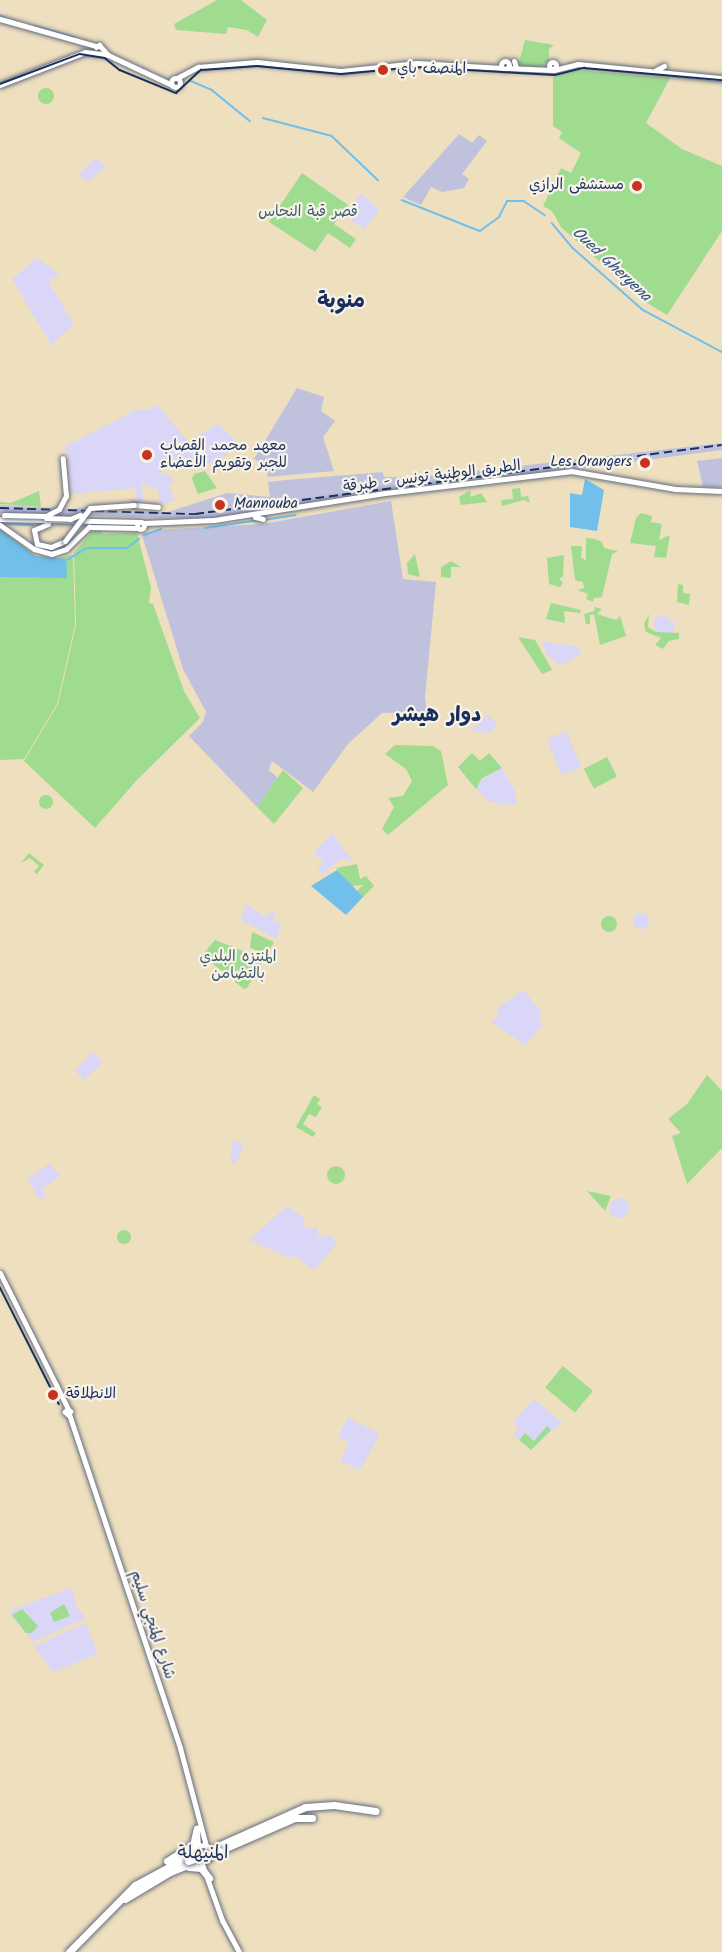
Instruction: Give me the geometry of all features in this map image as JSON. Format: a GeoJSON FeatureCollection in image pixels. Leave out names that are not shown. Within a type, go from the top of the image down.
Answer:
{"type":"FeatureCollection","features":[{"type":"Feature","properties":{"kind":"highway"},"geometry":{"type":"LineString","coordinates":[[69,1952],[122,1899],[153,1873],[218,1849],[323,1805],[376,1811]]}},
{"type":"Feature","properties":{"kind":"highway"},"geometry":{"type":"LineString","coordinates":[[300,1814],[312,1818]]}},
{"type":"Feature","properties":{"kind":"highway"},"geometry":{"type":"LineString","coordinates":[[74,1952],[141,1877],[193,1845],[197,1828]]}},
{"type":"Feature","properties":{"kind":"highway"},"geometry":{"type":"LineString","coordinates":[[165,1863],[197,1848]]}},
{"type":"Feature","properties":{"kind":"highway"},"geometry":{"type":"LineString","coordinates":[[122,1899],[166,1874],[200,1861]]}},
{"type":"Feature","properties":{"kind":"highway"},"geometry":{"type":"LineString","coordinates":[[166,1874],[194,1867],[209,1878]]}},
{"type":"Feature","properties":{"kind":"highway"},"geometry":{"type":"LineString","coordinates":[[81,1933],[90,1931]]}},
{"type":"Feature","properties":{"kind":"main road"},"geometry":{"type":"LineString","coordinates":[[0,19],[98,48],[145,71],[176,81]]}},
{"type":"Feature","properties":{"kind":"main road"},"geometry":{"type":"LineString","coordinates":[[77,55],[86,46]]}},
{"type":"Feature","properties":{"kind":"main road"},"geometry":{"type":"LineString","coordinates":[[98,48],[108,55]]}},
{"type":"Feature","properties":{"kind":"main road"},"geometry":{"type":"LineString","coordinates":[[0,85],[88,51],[108,55],[176,81]]}},
{"type":"Feature","properties":{"kind":"main road"},"geometry":{"type":"LineString","coordinates":[[176,81],[198,67],[257,62],[341,71],[417,63],[505,67],[552,67],[578,64],[722,76]]}},
{"type":"Feature","properties":{"kind":"main road"},"geometry":{"type":"LineString","coordinates":[[552,67],[583,62],[656,70],[666,67],[722,76]]}},
{"type":"Feature","properties":{"kind":"main road"},"geometry":{"type":"LineString","coordinates":[[1,519],[43,516],[59,509],[66,495],[61,451]]}},
{"type":"Feature","properties":{"kind":"main road","name":"الطريق الوطنية تونس - طبرقة"},"geometry":{"type":"LineString","coordinates":[[1,519],[125,522],[142,525],[214,520],[385,493],[572,471],[675,489],[722,492]]}},
{"type":"Feature","properties":{"kind":"main road","name":"الطريق الوطنية تونس - طبرقة"},"geometry":{"type":"LineString","coordinates":[[58,552],[83,529],[100,525],[142,525],[255,517],[350,501],[571,474],[675,491],[722,492]]}},
{"type":"Feature","properties":{"kind":"main road"},"geometry":{"type":"LineString","coordinates":[[1,519],[70,519],[86,510],[108,504],[158,507]]}},
{"type":"Feature","properties":{"kind":"main road"},"geometry":{"type":"LineString","coordinates":[[100,525],[44,524],[34,530],[33,539],[41,546],[51,547],[66,541],[90,511],[133,506],[149,509]]}},
{"type":"Feature","properties":{"kind":"main road"},"geometry":{"type":"LineString","coordinates":[[45,549],[66,541],[86,510]]}},
{"type":"Feature","properties":{"kind":"main road"},"geometry":{"type":"LineString","coordinates":[[255,517],[263,519]]}},
{"type":"Feature","properties":{"kind":"main road"},"geometry":{"type":"LineString","coordinates":[[1,519],[45,549]]}},
{"type":"Feature","properties":{"kind":"main road"},"geometry":{"type":"LineString","coordinates":[[1,519],[34,549],[58,552],[69,549],[87,529],[112,525]]}},
{"type":"Feature","properties":{"kind":"main road"},"geometry":{"type":"LineString","coordinates":[[45,549],[33,542],[33,528],[43,522],[62,522]]}},
{"type":"Feature","properties":{"kind":"main road"},"geometry":{"type":"LineString","coordinates":[[125,522],[158,523]]}},
{"type":"Feature","properties":{"kind":"main road","name":"شارع المنجي سليم"},"geometry":{"type":"LineString","coordinates":[[0,1273],[67,1412],[180,1748],[206,1846],[211,1851],[216,1900]]}},
{"type":"Feature","properties":{"kind":"main road","name":"شارع المنجي سليم"},"geometry":{"type":"LineString","coordinates":[[0,1279],[67,1412],[174,1736],[197,1828],[197,1848],[200,1861],[209,1878],[216,1900]]}},
{"type":"Feature","properties":{"kind":"main road"},"geometry":{"type":"LineString","coordinates":[[197,1848],[206,1846]]}},
{"type":"Feature","properties":{"kind":"main road"},"geometry":{"type":"LineString","coordinates":[[200,1861],[210,1858]]}},
{"type":"Feature","properties":{"kind":"main road"},"geometry":{"type":"LineString","coordinates":[[216,1900],[239,1952]]}},
{"type":"Feature","properties":{"kind":"shaded area"},"geometry":{"type":"Polygon","coordinates":[[[459,134],[472,143],[479,135],[487,141],[462,174],[469,179],[464,188],[442,192],[431,187],[421,205],[403,197],[459,134]]]}},
{"type":"Feature","properties":{"kind":"shaded area"},"geometry":{"type":"Polygon","coordinates":[[[96,157],[105,167],[88,182],[79,174],[96,157]]]}},
{"type":"Feature","properties":{"kind":"shaded area"},"geometry":{"type":"Polygon","coordinates":[[[361,193],[379,210],[364,229],[345,216],[361,193]]]}},
{"type":"Feature","properties":{"kind":"shaded area"},"geometry":{"type":"Polygon","coordinates":[[[37,258],[60,275],[48,281],[74,324],[51,345],[12,279],[37,258]]]}},
{"type":"Feature","properties":{"kind":"shaded area"},"geometry":{"type":"Polygon","coordinates":[[[297,388],[324,397],[321,411],[335,421],[323,437],[334,471],[267,477],[268,467],[254,459],[297,388]]]}},
{"type":"Feature","properties":{"kind":"shaded area","name":"معهد محمد القصاب للجبر وتقويم الأعضاء"},"geometry":{"type":"Polygon","coordinates":[[[158,405],[188,442],[218,424],[242,446],[200,469],[175,462],[173,468],[163,466],[161,473],[171,476],[174,481],[169,484],[174,501],[160,504],[158,490],[142,483],[143,502],[137,502],[135,488],[71,494],[68,456],[64,447],[138,409],[149,410],[158,405]]]}},
{"type":"Feature","properties":{"kind":"shaded area"},"geometry":{"type":"Polygon","coordinates":[[[722,443],[722,450],[201,519],[0,513],[0,505],[73,509],[97,504],[103,511],[168,512],[227,493],[270,497],[268,482],[383,472],[384,477],[421,477],[722,443]]]}},
{"type":"Feature","properties":{"kind":"shaded area"},"geometry":{"type":"Polygon","coordinates":[[[722,458],[722,487],[703,487],[697,461],[722,458]]]}},
{"type":"Feature","properties":{"kind":"shaded area"},"geometry":{"type":"Polygon","coordinates":[[[391,501],[403,579],[436,582],[425,697],[427,712],[382,713],[348,744],[313,792],[246,741],[272,761],[269,770],[278,778],[257,807],[189,736],[203,722],[206,712],[183,669],[142,535],[154,530],[263,524],[391,501]]]}},
{"type":"Feature","properties":{"kind":"shaded area"},"geometry":{"type":"Polygon","coordinates":[[[658,615],[668,616],[669,622],[675,622],[673,634],[655,632],[654,619],[658,619],[658,615]]]}},
{"type":"Feature","properties":{"kind":"shaded area"},"geometry":{"type":"Polygon","coordinates":[[[542,641],[579,647],[580,655],[561,665],[546,654],[542,641]]]}},
{"type":"Feature","properties":{"kind":"shaded area"},"geometry":{"type":"Polygon","coordinates":[[[488,715],[498,725],[489,733],[470,731],[488,715]]]}},
{"type":"Feature","properties":{"kind":"shaded area"},"geometry":{"type":"Polygon","coordinates":[[[566,731],[581,767],[562,775],[547,739],[566,731]]]}},
{"type":"Feature","properties":{"kind":"shaded area"},"geometry":{"type":"Polygon","coordinates":[[[502,768],[515,791],[517,803],[504,805],[488,801],[476,789],[482,779],[502,768]]]}},
{"type":"Feature","properties":{"kind":"shaded area"},"geometry":{"type":"Polygon","coordinates":[[[332,833],[353,861],[341,859],[323,874],[317,868],[323,863],[314,852],[332,833]]]}},
{"type":"Feature","properties":{"kind":"shaded area"},"geometry":{"type":"Polygon","coordinates":[[[246,904],[267,918],[271,911],[276,913],[273,921],[282,924],[276,939],[241,920],[246,904]]]}},
{"type":"Feature","properties":{"kind":"shaded area"},"geometry":{"type":"Polygon","coordinates":[[[638,913],[644,913],[649,921],[647,927],[638,929],[633,924],[633,918],[638,913]]]}},
{"type":"Feature","properties":{"kind":"shaded area"},"geometry":{"type":"Polygon","coordinates":[[[523,990],[542,1012],[538,1019],[543,1025],[525,1045],[492,1023],[499,1014],[496,1009],[523,990]]]}},
{"type":"Feature","properties":{"kind":"shaded area"},"geometry":{"type":"Polygon","coordinates":[[[93,1052],[103,1062],[85,1080],[75,1070],[93,1052]]]}},
{"type":"Feature","properties":{"kind":"shaded area"},"geometry":{"type":"Polygon","coordinates":[[[232,1140],[244,1145],[236,1164],[231,1162],[232,1140]]]}},
{"type":"Feature","properties":{"kind":"shaded area"},"geometry":{"type":"Polygon","coordinates":[[[50,1163],[60,1176],[42,1189],[46,1196],[40,1200],[27,1179],[50,1163]]]}},
{"type":"Feature","properties":{"kind":"shaded area"},"geometry":{"type":"Polygon","coordinates":[[[615,1198],[623,1198],[629,1204],[629,1212],[623,1218],[615,1218],[609,1212],[609,1204],[615,1198]]]}},
{"type":"Feature","properties":{"kind":"shaded area"},"geometry":{"type":"Polygon","coordinates":[[[287,1206],[303,1217],[305,1229],[317,1227],[319,1237],[328,1235],[338,1242],[314,1270],[294,1255],[290,1258],[249,1240],[287,1206]]]}},
{"type":"Feature","properties":{"kind":"shaded area"},"geometry":{"type":"Polygon","coordinates":[[[534,1399],[562,1422],[531,1450],[512,1434],[518,1431],[514,1420],[534,1399]]]}},
{"type":"Feature","properties":{"kind":"shaded area"},"geometry":{"type":"Polygon","coordinates":[[[348,1418],[380,1434],[360,1470],[340,1461],[349,1443],[338,1436],[348,1418]]]}},
{"type":"Feature","properties":{"kind":"shaded area"},"geometry":{"type":"Polygon","coordinates":[[[72,1588],[77,1608],[86,1618],[33,1642],[10,1614],[11,1610],[72,1588]]]}},
{"type":"Feature","properties":{"kind":"shaded area"},"geometry":{"type":"Polygon","coordinates":[[[86,1623],[98,1654],[53,1672],[34,1646],[86,1623]]]}},
{"type":"Feature","properties":{"kind":"green space"},"geometry":{"type":"Polygon","coordinates":[[[217,0],[241,0],[267,20],[258,37],[247,30],[228,27],[226,34],[176,30],[174,24],[217,0]]]}},
{"type":"Feature","properties":{"kind":"green space"},"geometry":{"type":"Polygon","coordinates":[[[525,40],[554,45],[549,49],[549,61],[541,67],[518,66],[525,40]]]}},
{"type":"Feature","properties":{"kind":"green space","name":"مستشفى الرازي"},"geometry":{"type":"Polygon","coordinates":[[[578,70],[670,78],[646,123],[682,149],[722,166],[722,231],[667,315],[644,301],[561,227],[552,211],[543,206],[561,168],[571,173],[581,153],[559,138],[562,132],[553,126],[553,77],[578,70]]]}},
{"type":"Feature","properties":{"kind":"green space"},"geometry":{"type":"Polygon","coordinates":[[[46,88],[52,90],[54,96],[52,102],[46,104],[40,102],[38,96],[40,90],[46,88]]]}},
{"type":"Feature","properties":{"kind":"green space","name":"قصر قبة النحاس"},"geometry":{"type":"Polygon","coordinates":[[[302,173],[348,205],[334,224],[356,239],[350,248],[328,233],[315,252],[269,222],[302,173]]]}},
{"type":"Feature","properties":{"kind":"green space"},"geometry":{"type":"Polygon","coordinates":[[[205,471],[217,488],[198,494],[192,479],[194,474],[205,471]]]}},
{"type":"Feature","properties":{"kind":"green space"},"geometry":{"type":"Polygon","coordinates":[[[520,488],[521,497],[528,496],[530,503],[524,500],[502,506],[501,500],[513,499],[512,489],[520,488]]]}},
{"type":"Feature","properties":{"kind":"green space"},"geometry":{"type":"Polygon","coordinates":[[[470,490],[471,497],[481,493],[487,502],[461,505],[459,497],[470,490]]]}},
{"type":"Feature","properties":{"kind":"green space"},"geometry":{"type":"Polygon","coordinates":[[[39,491],[41,507],[0,504],[0,502],[11,503],[39,491]]]}},
{"type":"Feature","properties":{"kind":"green space"},"geometry":{"type":"Polygon","coordinates":[[[641,513],[652,516],[651,522],[662,524],[659,540],[670,535],[666,558],[654,557],[656,546],[630,543],[636,518],[641,513]]]}},
{"type":"Feature","properties":{"kind":"green space"},"geometry":{"type":"Polygon","coordinates":[[[0,529],[36,556],[52,559],[73,555],[75,625],[57,704],[24,759],[0,760],[0,529]]]}},
{"type":"Feature","properties":{"kind":"green space"},"geometry":{"type":"Polygon","coordinates":[[[102,530],[102,534],[137,533],[151,588],[149,603],[153,604],[184,691],[200,718],[136,781],[95,828],[24,761],[58,704],[76,625],[74,553],[92,532],[102,530]]]}},
{"type":"Feature","properties":{"kind":"green space"},"geometry":{"type":"Polygon","coordinates":[[[586,538],[602,542],[604,548],[618,551],[612,554],[602,597],[594,598],[593,602],[586,599],[588,594],[577,590],[584,588],[583,582],[575,580],[571,546],[582,546],[581,557],[586,561],[586,538]]]}},
{"type":"Feature","properties":{"kind":"green space"},"geometry":{"type":"Polygon","coordinates":[[[415,554],[420,577],[408,574],[407,563],[415,554]]]}},
{"type":"Feature","properties":{"kind":"green space"},"geometry":{"type":"Polygon","coordinates":[[[564,555],[563,577],[559,578],[563,583],[560,587],[549,584],[547,558],[564,555]]]}},
{"type":"Feature","properties":{"kind":"green space"},"geometry":{"type":"Polygon","coordinates":[[[451,561],[461,567],[451,567],[451,578],[441,577],[441,567],[451,561]]]}},
{"type":"Feature","properties":{"kind":"green space"},"geometry":{"type":"Polygon","coordinates":[[[678,584],[683,585],[683,593],[690,594],[689,605],[677,602],[678,584]]]}},
{"type":"Feature","properties":{"kind":"green space"},"geometry":{"type":"Polygon","coordinates":[[[551,603],[581,610],[580,613],[564,611],[565,623],[546,619],[551,603]]]}},
{"type":"Feature","properties":{"kind":"green space"},"geometry":{"type":"Polygon","coordinates":[[[595,607],[602,609],[597,614],[616,620],[620,616],[626,636],[600,645],[594,614],[590,615],[590,624],[586,624],[584,614],[594,611],[595,607]]]}},
{"type":"Feature","properties":{"kind":"green space"},"geometry":{"type":"Polygon","coordinates":[[[649,614],[648,627],[656,632],[679,633],[679,639],[669,641],[663,649],[655,645],[661,638],[646,632],[644,624],[649,614]]]}},
{"type":"Feature","properties":{"kind":"green space"},"geometry":{"type":"Polygon","coordinates":[[[518,637],[535,640],[552,670],[542,674],[518,637]]]}},
{"type":"Feature","properties":{"kind":"green space"},"geometry":{"type":"Polygon","coordinates":[[[395,745],[433,746],[441,751],[448,785],[388,835],[382,829],[394,807],[388,798],[403,796],[412,781],[406,769],[385,754],[395,745]]]}},
{"type":"Feature","properties":{"kind":"green space"},"geometry":{"type":"Polygon","coordinates":[[[472,753],[480,761],[489,753],[502,768],[482,778],[476,789],[458,767],[472,753]]]}},
{"type":"Feature","properties":{"kind":"green space"},"geometry":{"type":"Polygon","coordinates":[[[607,757],[617,777],[594,788],[584,769],[607,757]]]}},
{"type":"Feature","properties":{"kind":"green space"},"geometry":{"type":"Polygon","coordinates":[[[283,770],[303,788],[274,824],[257,807],[283,770]]]}},
{"type":"Feature","properties":{"kind":"green space"},"geometry":{"type":"Polygon","coordinates":[[[43,795],[49,795],[53,802],[49,809],[43,809],[39,805],[39,799],[43,795]]]}},
{"type":"Feature","properties":{"kind":"green space"},"geometry":{"type":"Polygon","coordinates":[[[29,853],[44,865],[37,874],[34,872],[39,866],[30,858],[21,863],[29,853]]]}},
{"type":"Feature","properties":{"kind":"green space"},"geometry":{"type":"Polygon","coordinates":[[[357,864],[360,879],[366,876],[374,886],[363,897],[357,891],[363,885],[352,886],[336,868],[357,864]]]}},
{"type":"Feature","properties":{"kind":"green space"},"geometry":{"type":"Polygon","coordinates":[[[609,916],[617,924],[609,932],[601,924],[609,916]]]}},
{"type":"Feature","properties":{"kind":"green space"},"geometry":{"type":"Polygon","coordinates":[[[252,932],[274,942],[267,954],[250,948],[252,932]]]}},
{"type":"Feature","properties":{"kind":"green space","name":"المنتزه البلدي بالتضامن"},"geometry":{"type":"Polygon","coordinates":[[[215,940],[264,959],[247,988],[244,989],[202,955],[215,940]]]}},
{"type":"Feature","properties":{"kind":"green space"},"geometry":{"type":"Polygon","coordinates":[[[707,1075],[722,1091],[722,1148],[687,1184],[672,1136],[681,1133],[668,1119],[687,1104],[707,1075]]]}},
{"type":"Feature","properties":{"kind":"green space"},"geometry":{"type":"Polygon","coordinates":[[[314,1095],[320,1099],[317,1104],[322,1107],[316,1117],[309,1114],[303,1124],[316,1133],[313,1137],[296,1127],[314,1095]]]}},
{"type":"Feature","properties":{"kind":"green space"},"geometry":{"type":"Polygon","coordinates":[[[336,1166],[342,1169],[345,1175],[342,1181],[336,1184],[330,1181],[327,1175],[330,1169],[336,1166]]]}},
{"type":"Feature","properties":{"kind":"green space"},"geometry":{"type":"Polygon","coordinates":[[[587,1191],[611,1196],[605,1211],[587,1191]]]}},
{"type":"Feature","properties":{"kind":"green space"},"geometry":{"type":"Polygon","coordinates":[[[121,1230],[127,1230],[131,1237],[127,1244],[121,1244],[117,1240],[117,1234],[121,1230]]]}},
{"type":"Feature","properties":{"kind":"green space"},"geometry":{"type":"Polygon","coordinates":[[[563,1366],[593,1391],[575,1413],[545,1387],[563,1366]]]}},
{"type":"Feature","properties":{"kind":"green space"},"geometry":{"type":"Polygon","coordinates":[[[547,1426],[551,1430],[531,1450],[519,1440],[525,1433],[534,1441],[547,1426]]]}},
{"type":"Feature","properties":{"kind":"green space"},"geometry":{"type":"Polygon","coordinates":[[[64,1604],[70,1616],[54,1622],[50,1613],[64,1604]]]}},
{"type":"Feature","properties":{"kind":"green space"},"geometry":{"type":"Polygon","coordinates":[[[22,1609],[38,1626],[32,1633],[26,1633],[12,1615],[22,1609]]]}},
{"type":"Feature","properties":{"kind":"water"},"geometry":{"type":"Polygon","coordinates":[[[585,479],[604,490],[597,531],[570,527],[570,493],[582,495],[585,479]]]}},
{"type":"Feature","properties":{"kind":"water"},"geometry":{"type":"Polygon","coordinates":[[[0,530],[35,556],[66,559],[67,578],[0,577],[0,530]]]}},
{"type":"Feature","properties":{"kind":"water"},"geometry":{"type":"Polygon","coordinates":[[[337,870],[363,897],[346,915],[311,886],[337,870]]]}},
{"type":"Feature","properties":{"kind":"waterway"},"geometry":{"type":"LineString","coordinates":[[0,15],[7,19]]}},
{"type":"Feature","properties":{"kind":"waterway"},"geometry":{"type":"LineString","coordinates":[[35,26],[74,37]]}},
{"type":"Feature","properties":{"kind":"waterway"},"geometry":{"type":"LineString","coordinates":[[191,81],[212,90],[250,121]]}},
{"type":"Feature","properties":{"kind":"waterway"},"geometry":{"type":"LineString","coordinates":[[263,118],[332,136],[378,180]]}},
{"type":"Feature","properties":{"kind":"waterway"},"geometry":{"type":"LineString","coordinates":[[402,200],[480,231],[499,217],[507,201],[524,201],[545,215]]}},
{"type":"Feature","properties":{"kind":"waterway","name":"Oued Gheryena"},"geometry":{"type":"LineString","coordinates":[[552,223],[573,248],[643,310],[722,352]]}},
{"type":"Feature","properties":{"kind":"waterway"},"geometry":{"type":"LineString","coordinates":[[264,520],[296,515]]}},
{"type":"Feature","properties":{"kind":"waterway"},"geometry":{"type":"LineString","coordinates":[[205,528],[260,520]]}},
{"type":"Feature","properties":{"kind":"waterway"},"geometry":{"type":"LineString","coordinates":[[8,524],[33,525]]}},
{"type":"Feature","properties":{"kind":"waterway"},"geometry":{"type":"LineString","coordinates":[[144,535],[161,529]]}},
{"type":"Feature","properties":{"kind":"waterway"},"geometry":{"type":"LineString","coordinates":[[67,560],[87,548],[127,548],[139,539]]}},
{"type":"Feature","properties":{"kind":"tram line"},"geometry":{"type":"LineString","coordinates":[[0,84],[80,54],[105,58],[120,70],[176,93],[201,70],[257,66],[341,74],[415,67],[555,75],[584,68],[722,80]]}},
{"type":"Feature","properties":{"kind":"tram line"},"geometry":{"type":"LineString","coordinates":[[0,1287],[59,1404]]}},
{"type":"Feature","properties":{"kind":"railway"},"geometry":{"type":"LineString","coordinates":[[0,508],[195,514],[722,445]]}},
{"type":"Feature","properties":{"kind":"place","name":"المنصف باي"},"geometry":{"type":"Point","coordinates":[383,70]}},
{"type":"Feature","properties":{"kind":"place","name":"مستشفى الرازي"},"geometry":{"type":"Point","coordinates":[637,186]}},
{"type":"Feature","properties":{"kind":"place","name":"معهد محمد القصاب للجبر وتقويم الأعضاء"},"geometry":{"type":"Point","coordinates":[147,455]}},
{"type":"Feature","properties":{"kind":"place","name":"Les Orangers"},"geometry":{"type":"Point","coordinates":[645,463]}},
{"type":"Feature","properties":{"kind":"place","name":"Mannouba"},"geometry":{"type":"Point","coordinates":[220,505]}},
{"type":"Feature","properties":{"kind":"place","name":"الانطلاقة"},"geometry":{"type":"Point","coordinates":[53,1395]}},
{"type":"Feature","properties":{"kind":"district","name":"منوبة"},"geometry":{"type":"Point","coordinates":[341,302]}},
{"type":"Feature","properties":{"kind":"district","name":"دوار هيشر"},"geometry":{"type":"Point","coordinates":[437,716]}},
{"type":"Feature","properties":{"kind":"district","name":"المنيهلة"},"geometry":{"type":"Point","coordinates":[203,1854]}}]}
